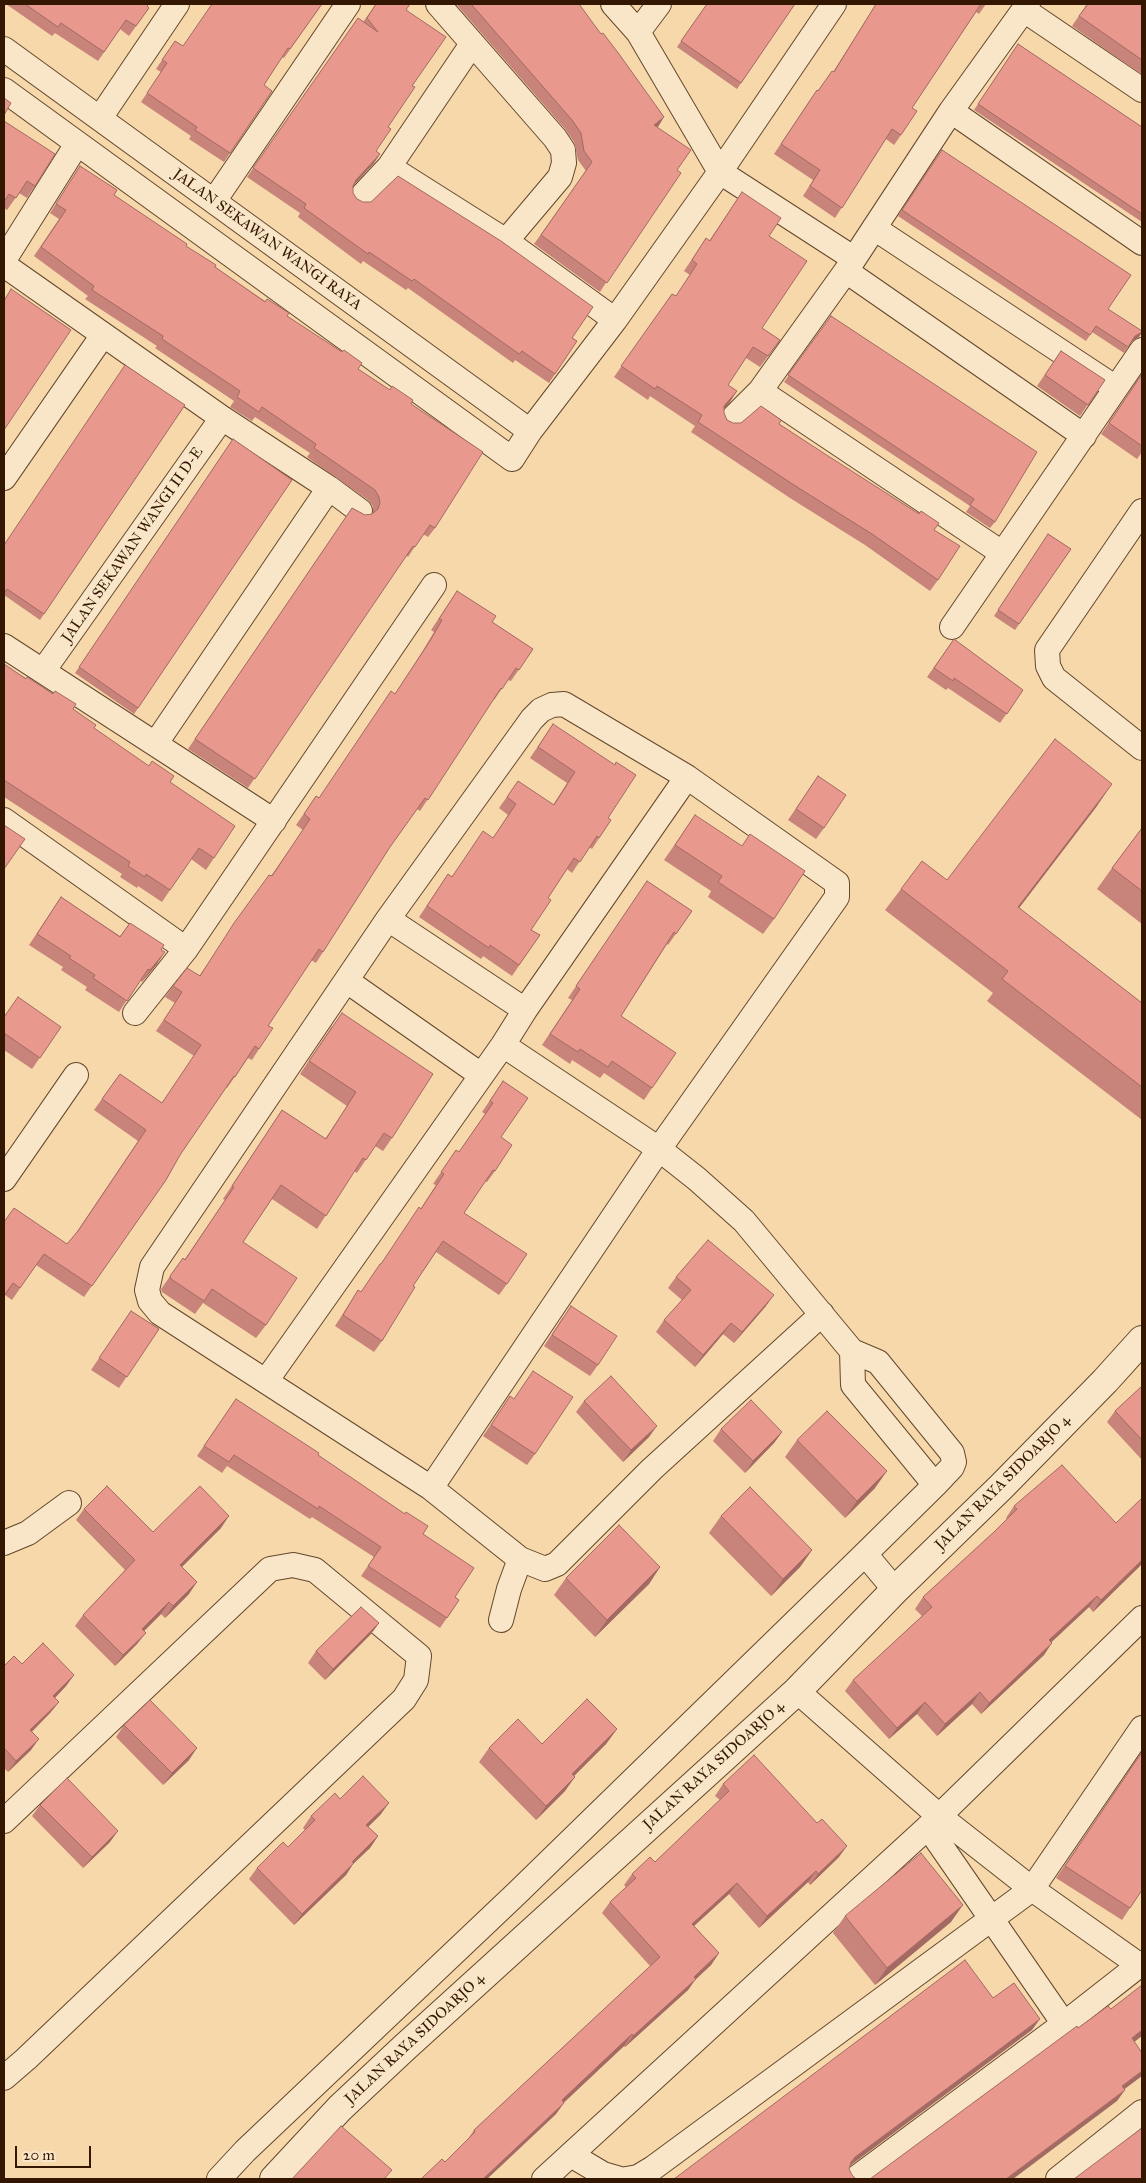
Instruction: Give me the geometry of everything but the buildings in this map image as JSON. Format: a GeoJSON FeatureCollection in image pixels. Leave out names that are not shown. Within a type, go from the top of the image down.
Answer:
{"type":"FeatureCollection","features":[{"type":"Feature","properties":{"kind":"street"},"geometry":{"type":"LineString","coordinates":[[100,118],[177,4]]}},
{"type":"Feature","properties":{"kind":"street"},"geometry":{"type":"LineString","coordinates":[[214,201],[348,4]]}},
{"type":"Feature","properties":{"kind":"street"},"geometry":{"type":"LineString","coordinates":[[438,4],[556,138],[562,150],[564,163],[560,178],[506,241]]}},
{"type":"Feature","properties":{"kind":"street"},"geometry":{"type":"LineString","coordinates":[[613,4],[638,32],[720,172],[850,264],[1084,436]]}},
{"type":"Feature","properties":{"kind":"street"},"geometry":{"type":"LineString","coordinates":[[638,32],[659,4]]}},
{"type":"Feature","properties":{"kind":"street"},"geometry":{"type":"LineString","coordinates":[[4,90],[512,459],[530,431],[615,320],[720,172],[834,4]]}},
{"type":"Feature","properties":{"kind":"street"},"geometry":{"type":"LineString","coordinates":[[730,421],[760,391],[850,264],[951,111],[1026,7],[1142,90]]}},
{"type":"Feature","properties":{"kind":"street"},"geometry":{"type":"LineString","coordinates":[[360,198],[389,167],[472,44]]}},
{"type":"Feature","properties":{"kind":"street","name":"JALAN SEKAWAN WANGI RAYA"},"geometry":{"type":"LineString","coordinates":[[4,49],[530,431]]}},
{"type":"Feature","properties":{"kind":"street"},"geometry":{"type":"LineString","coordinates":[[951,111],[1142,243]]}},
{"type":"Feature","properties":{"kind":"street"},"geometry":{"type":"LineString","coordinates":[[4,260],[77,144]]}},
{"type":"Feature","properties":{"kind":"street"},"geometry":{"type":"LineString","coordinates":[[389,167],[506,241],[615,320]]}},
{"type":"Feature","properties":{"kind":"street"},"geometry":{"type":"LineString","coordinates":[[874,228],[1116,388]]}},
{"type":"Feature","properties":{"kind":"street"},"geometry":{"type":"LineString","coordinates":[[4,265],[222,418],[329,488],[360,512]]}},
{"type":"Feature","properties":{"kind":"street"},"geometry":{"type":"LineString","coordinates":[[4,478],[103,335]]}},
{"type":"Feature","properties":{"kind":"street"},"geometry":{"type":"LineString","coordinates":[[952,628],[1142,350]]}},
{"type":"Feature","properties":{"kind":"street"},"geometry":{"type":"LineString","coordinates":[[760,391],[1002,553]]}},
{"type":"Feature","properties":{"kind":"street","name":"JALAN SEKAWAN WANGI II D-E"},"geometry":{"type":"LineString","coordinates":[[43,671],[222,418]]}},
{"type":"Feature","properties":{"kind":"street"},"geometry":{"type":"LineString","coordinates":[[156,743],[329,488]]}},
{"type":"Feature","properties":{"kind":"street"},"geometry":{"type":"LineString","coordinates":[[1142,511],[1047,650],[1048,666],[1054,678],[1142,748]]}},
{"type":"Feature","properties":{"kind":"street"},"geometry":{"type":"LineString","coordinates":[[135,1013],[186,949],[434,585]]}},
{"type":"Feature","properties":{"kind":"street"},"geometry":{"type":"LineString","coordinates":[[4,646],[274,821]]}},
{"type":"Feature","properties":{"kind":"street"},"geometry":{"type":"LineString","coordinates":[[431,1488],[659,1149],[837,897],[837,884],[687,777],[564,704],[552,705],[541,710],[532,719],[388,919],[152,1267],[147,1290],[150,1301],[160,1313],[431,1488],[520,1559],[545,1568],[557,1564],[652,1469],[822,1314]]}},
{"type":"Feature","properties":{"kind":"street"},"geometry":{"type":"LineString","coordinates":[[266,1381],[503,1045],[525,1010],[687,777]]}},
{"type":"Feature","properties":{"kind":"street"},"geometry":{"type":"LineString","coordinates":[[4,820],[186,949]]}},
{"type":"Feature","properties":{"kind":"street"},"geometry":{"type":"LineString","coordinates":[[388,919],[525,1010]]}},
{"type":"Feature","properties":{"kind":"street"},"geometry":{"type":"LineString","coordinates":[[347,981],[481,1075]]}},
{"type":"Feature","properties":{"kind":"street"},"geometry":{"type":"LineString","coordinates":[[219,2179],[245,2151],[516,1894],[952,1467],[954,1457],[952,1453],[878,1362],[852,1351],[744,1221],[697,1179],[659,1149],[503,1045]]}},
{"type":"Feature","properties":{"kind":"street"},"geometry":{"type":"LineString","coordinates":[[4,1179],[76,1075]]}},
{"type":"Feature","properties":{"kind":"street","name":"JALAN RAYA SIDOARJO 4"},"geometry":{"type":"LineString","coordinates":[[274,2179],[340,2108],[390,2061],[796,1690],[1106,1381],[1142,1340]]}},
{"type":"Feature","properties":{"kind":"street"},"geometry":{"type":"LineString","coordinates":[[852,1351],[853,1385],[935,1485]]}},
{"type":"Feature","properties":{"kind":"street"},"geometry":{"type":"LineString","coordinates":[[4,1543],[28,1533],[69,1503]]}},
{"type":"Feature","properties":{"kind":"street"},"geometry":{"type":"LineString","coordinates":[[865,1554],[895,1590]]}},
{"type":"Feature","properties":{"kind":"street"},"geometry":{"type":"LineString","coordinates":[[501,1620],[509,1589],[520,1559]]}},
{"type":"Feature","properties":{"kind":"street"},"geometry":{"type":"LineString","coordinates":[[4,1821],[270,1569],[293,1565],[315,1570],[419,1656],[416,1680],[404,1699],[4,2078]]}},
{"type":"Feature","properties":{"kind":"street"},"geometry":{"type":"LineString","coordinates":[[544,2179],[934,1821],[1142,1618]]}},
{"type":"Feature","properties":{"kind":"street"},"geometry":{"type":"LineString","coordinates":[[796,1690],[934,1821],[1142,1965],[855,2179]]}},
{"type":"Feature","properties":{"kind":"street"},"geometry":{"type":"LineString","coordinates":[[626,2179],[638,2177],[653,2168],[1032,1889],[1142,1728]]}},
{"type":"Feature","properties":{"kind":"street"},"geometry":{"type":"LineString","coordinates":[[934,1821],[991,1921],[1064,2024]]}},
{"type":"Feature","properties":{"kind":"street"},"geometry":{"type":"LineString","coordinates":[[1058,2179],[1142,2112]]}},
{"type":"Feature","properties":{"kind":"street"},"geometry":{"type":"LineString","coordinates":[[571,2155],[603,2174],[620,2179]]}}]}
